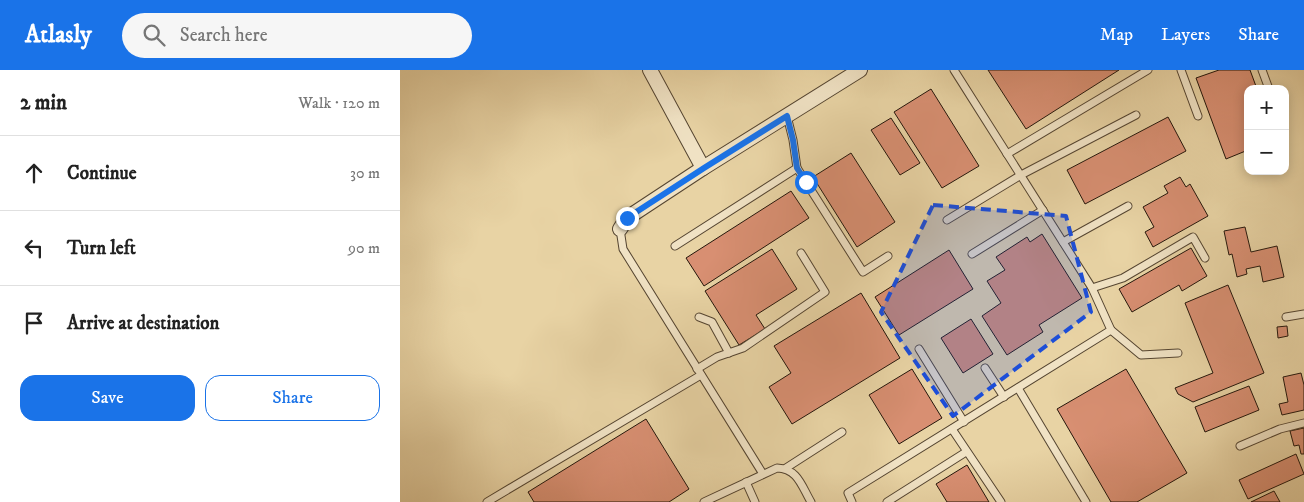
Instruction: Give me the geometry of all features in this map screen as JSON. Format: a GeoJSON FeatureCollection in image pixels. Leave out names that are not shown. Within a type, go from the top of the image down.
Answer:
{"type":"FeatureCollection","features":[{"type":"Feature","properties":{"kind":"street"},"geometry":{"type":"LineString","coordinates":[[650,70],[704,168]]}},
{"type":"Feature","properties":{"kind":"street"},"geometry":{"type":"LineString","coordinates":[[620,229],[627,218],[860,70]]}},
{"type":"Feature","properties":{"kind":"lane"},"geometry":{"type":"LineString","coordinates":[[954,70],[1092,288],[1111,330],[1141,355],[1178,353]]}},
{"type":"Feature","properties":{"kind":"lane"},"geometry":{"type":"LineString","coordinates":[[1008,154],[1148,70]]}},
{"type":"Feature","properties":{"kind":"lane"},"geometry":{"type":"LineString","coordinates":[[1181,70],[1198,116]]}},
{"type":"Feature","properties":{"kind":"lane"},"geometry":{"type":"LineString","coordinates":[[1262,70],[1268,85]]}},
{"type":"Feature","properties":{"kind":"lane"},"geometry":{"type":"LineString","coordinates":[[947,220],[1021,175],[1136,115]]}},
{"type":"Feature","properties":{"kind":"lane"},"geometry":{"type":"LineString","coordinates":[[787,116],[797,168],[863,272],[888,256]]}},
{"type":"Feature","properties":{"kind":"lane"},"geometry":{"type":"LineString","coordinates":[[675,246],[797,168]]}},
{"type":"Feature","properties":{"kind":"lane"},"geometry":{"type":"LineString","coordinates":[[1063,242],[1128,206]]}},
{"type":"Feature","properties":{"kind":"lane"},"geometry":{"type":"LineString","coordinates":[[972,254],[1043,210]]}},
{"type":"Feature","properties":{"kind":"lane"},"geometry":{"type":"LineString","coordinates":[[620,229],[623,249],[763,474]]}},
{"type":"Feature","properties":{"kind":"lane"},"geometry":{"type":"LineString","coordinates":[[1092,288],[1123,278],[1193,237],[1206,258]]}},
{"type":"Feature","properties":{"kind":"lane"},"geometry":{"type":"LineString","coordinates":[[487,502],[699,372],[717,358],[743,348],[825,292],[801,253]]}},
{"type":"Feature","properties":{"kind":"lane"},"geometry":{"type":"LineString","coordinates":[[1286,317],[1304,314]]}},
{"type":"Feature","properties":{"kind":"lane"},"geometry":{"type":"LineString","coordinates":[[699,316],[712,322],[729,353]]}},
{"type":"Feature","properties":{"kind":"lane"},"geometry":{"type":"LineString","coordinates":[[852,502],[848,493],[1111,330]]}},
{"type":"Feature","properties":{"kind":"lane"},"geometry":{"type":"LineString","coordinates":[[919,349],[964,422]]}},
{"type":"Feature","properties":{"kind":"lane"},"geometry":{"type":"LineString","coordinates":[[985,368],[1004,397]]}},
{"type":"Feature","properties":{"kind":"lane"},"geometry":{"type":"LineString","coordinates":[[1018,388],[1086,502]]}},
{"type":"Feature","properties":{"kind":"lane"},"geometry":{"type":"LineString","coordinates":[[1240,446],[1280,429],[1304,423]]}},
{"type":"Feature","properties":{"kind":"lane"},"geometry":{"type":"LineString","coordinates":[[952,429],[1001,502]]}},
{"type":"Feature","properties":{"kind":"lane"},"geometry":{"type":"LineString","coordinates":[[786,468],[842,432]]}},
{"type":"Feature","properties":{"kind":"lane"},"geometry":{"type":"LineString","coordinates":[[886,502],[966,452]]}},
{"type":"Feature","properties":{"kind":"lane"},"geometry":{"type":"LineString","coordinates":[[704,502],[776,468],[786,468],[794,473],[811,502]]}},
{"type":"Feature","properties":{"kind":"lane"},"geometry":{"type":"LineString","coordinates":[[746,482],[755,502]]}},
{"type":"Feature","properties":{"kind":"highlighted area"},"geometry":{"type":"Polygon","coordinates":[[[933,205],[1066,216],[1091,312],[953,416],[881,312],[933,205]]]}},
{"type":"Feature","properties":{"kind":"building"},"geometry":{"type":"Polygon","coordinates":[[[988,70],[1119,70],[1026,129],[988,70]]]}},
{"type":"Feature","properties":{"kind":"building"},"geometry":{"type":"Polygon","coordinates":[[[1219,70],[1250,70],[1256,85],[1244,85],[1244,152],[1226,159],[1196,78],[1219,70]]]}},
{"type":"Feature","properties":{"kind":"building"},"geometry":{"type":"Polygon","coordinates":[[[931,89],[979,166],[942,188],[894,112],[931,89]]]}},
{"type":"Feature","properties":{"kind":"building"},"geometry":{"type":"Polygon","coordinates":[[[1168,117],[1186,151],[1085,204],[1067,170],[1168,117]]]}},
{"type":"Feature","properties":{"kind":"building"},"geometry":{"type":"Polygon","coordinates":[[[891,118],[920,163],[900,175],[871,130],[891,118]]]}},
{"type":"Feature","properties":{"kind":"building"},"geometry":{"type":"Polygon","coordinates":[[[851,153],[895,222],[857,247],[813,177],[851,153]]]}},
{"type":"Feature","properties":{"kind":"building"},"geometry":{"type":"Polygon","coordinates":[[[1180,177],[1186,187],[1190,184],[1208,216],[1153,247],[1145,232],[1154,227],[1143,207],[1168,193],[1164,186],[1180,177]]]}},
{"type":"Feature","properties":{"kind":"building"},"geometry":{"type":"Polygon","coordinates":[[[791,191],[809,218],[704,286],[686,258],[791,191]]]}},
{"type":"Feature","properties":{"kind":"building"},"geometry":{"type":"Polygon","coordinates":[[[1245,227],[1251,252],[1277,246],[1284,277],[1263,282],[1260,266],[1246,269],[1247,274],[1237,277],[1232,254],[1229,255],[1224,231],[1245,227]]]}},
{"type":"Feature","properties":{"kind":"building"},"geometry":{"type":"Polygon","coordinates":[[[1042,234],[1082,298],[1039,325],[1043,332],[1007,355],[982,316],[1001,303],[987,281],[1005,270],[996,257],[1027,237],[1030,242],[1042,234]]]}},
{"type":"Feature","properties":{"kind":"building"},"geometry":{"type":"Polygon","coordinates":[[[1191,248],[1207,276],[1182,291],[1179,285],[1132,312],[1119,289],[1191,248]]]}},
{"type":"Feature","properties":{"kind":"building"},"geometry":{"type":"Polygon","coordinates":[[[772,249],[797,289],[756,315],[765,329],[739,345],[705,291],[772,249]]]}},
{"type":"Feature","properties":{"kind":"building"},"geometry":{"type":"Polygon","coordinates":[[[949,250],[973,289],[899,335],[875,297],[949,250]]]}},
{"type":"Feature","properties":{"kind":"building"},"geometry":{"type":"Polygon","coordinates":[[[1228,285],[1264,373],[1193,402],[1178,394],[1175,388],[1213,373],[1185,303],[1228,285]]]}},
{"type":"Feature","properties":{"kind":"building"},"geometry":{"type":"Polygon","coordinates":[[[861,293],[900,358],[792,424],[769,387],[791,373],[774,346],[861,293]]]}},
{"type":"Feature","properties":{"kind":"building"},"geometry":{"type":"Polygon","coordinates":[[[971,319],[993,354],[963,373],[941,338],[971,319]]]}},
{"type":"Feature","properties":{"kind":"building"},"geometry":{"type":"Polygon","coordinates":[[[1287,326],[1288,336],[1278,338],[1277,327],[1287,326]]]}},
{"type":"Feature","properties":{"kind":"building"},"geometry":{"type":"Polygon","coordinates":[[[912,369],[942,418],[899,444],[869,395],[912,369]]]}},
{"type":"Feature","properties":{"kind":"building"},"geometry":{"type":"Polygon","coordinates":[[[1126,369],[1187,473],[1137,502],[1111,502],[1057,409],[1126,369]]]}},
{"type":"Feature","properties":{"kind":"building"},"geometry":{"type":"Polygon","coordinates":[[[1301,373],[1304,385],[1304,410],[1282,415],[1279,404],[1288,402],[1283,377],[1301,373]]]}},
{"type":"Feature","properties":{"kind":"building"},"geometry":{"type":"Polygon","coordinates":[[[1249,386],[1259,410],[1205,432],[1195,407],[1249,386]]]}},
{"type":"Feature","properties":{"kind":"building"},"geometry":{"type":"Polygon","coordinates":[[[646,419],[689,489],[669,502],[534,502],[528,492],[646,419]]]}},
{"type":"Feature","properties":{"kind":"building"},"geometry":{"type":"Polygon","coordinates":[[[1304,428],[1304,454],[1301,454],[1299,445],[1294,446],[1290,431],[1304,428]]]}},
{"type":"Feature","properties":{"kind":"building"},"geometry":{"type":"Polygon","coordinates":[[[1296,454],[1304,474],[1248,499],[1239,480],[1296,454]]]}},
{"type":"Feature","properties":{"kind":"building"},"geometry":{"type":"Polygon","coordinates":[[[967,465],[989,502],[947,502],[936,484],[967,465]]]}},
{"type":"Feature","properties":{"kind":"building"},"geometry":{"type":"Polygon","coordinates":[[[1274,491],[1280,502],[1251,502],[1274,491]]]}},
{"type":"Feature","properties":{"kind":"route"},"geometry":{"type":"LineString","coordinates":[[627,218],[787,116],[797,168],[806,182]]}}]}
